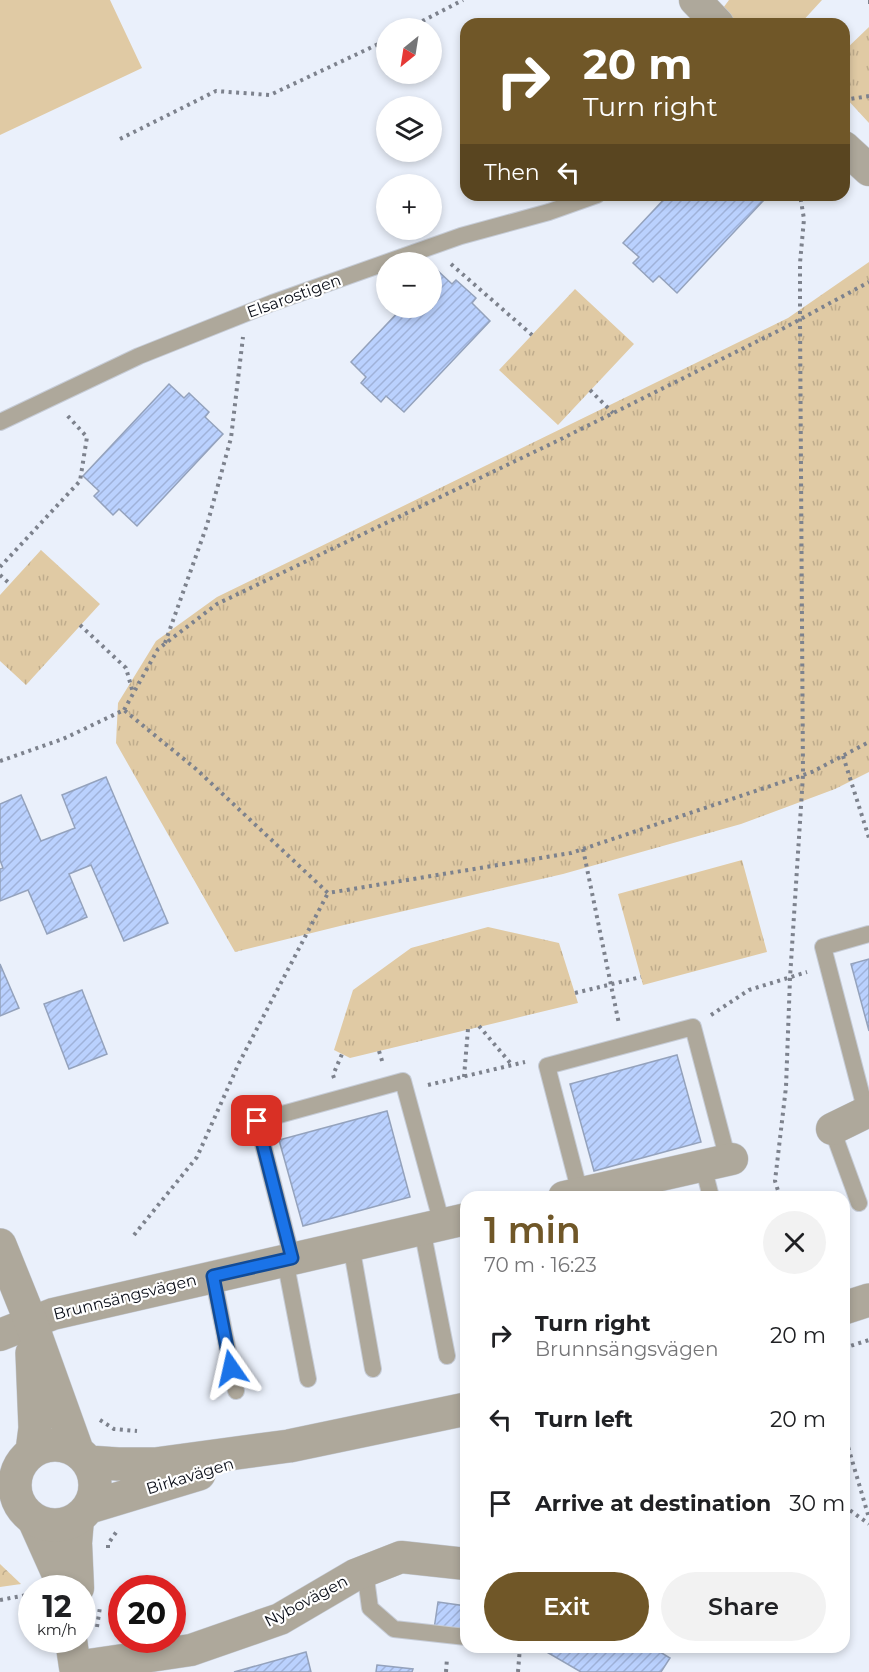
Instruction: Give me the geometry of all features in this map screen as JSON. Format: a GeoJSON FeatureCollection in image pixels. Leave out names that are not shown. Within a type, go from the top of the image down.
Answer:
{"type":"FeatureCollection","features":[{"type":"Feature","properties":{"kind":"street"},"geometry":{"type":"LineString","coordinates":[[695,0],[712,18]]}},
{"type":"Feature","properties":{"kind":"street"},"geometry":{"type":"LineString","coordinates":[[850,153],[869,170]]}},
{"type":"Feature","properties":{"kind":"street"},"geometry":{"type":"LineString","coordinates":[[832,1129],[868,1112]]}},
{"type":"Feature","properties":{"kind":"street"},"geometry":{"type":"LineString","coordinates":[[632,1190],[721,1162]]}},
{"type":"Feature","properties":{"kind":"street","name":"Brunnsängsvägen"},"geometry":{"type":"LineString","coordinates":[[31,1322],[53,1314],[443,1224]]}},
{"type":"Feature","properties":{"kind":"street","name":"Brunnsängsvägen"},"geometry":{"type":"LineString","coordinates":[[0,1245],[83,1456]]}},
{"type":"Feature","properties":{"kind":"street"},"geometry":{"type":"LineString","coordinates":[[850,1306],[869,1300]]}},
{"type":"Feature","properties":{"kind":"street"},"geometry":{"type":"LineString","coordinates":[[0,1335],[31,1322]]}},
{"type":"Feature","properties":{"kind":"street","name":"Brunnsängsvägen"},"geometry":{"type":"LineString","coordinates":[[17,1491],[35,1428],[31,1322]]}},
{"type":"Feature","properties":{"kind":"street","name":"Birkavägen"},"geometry":{"type":"LineString","coordinates":[[83,1456],[118,1464],[155,1464],[290,1446],[460,1410]]}},
{"type":"Feature","properties":{"kind":"street"},"geometry":{"type":"LineString","coordinates":[[17,1491],[47,1444],[64,1444],[83,1456],[95,1476],[96,1492],[84,1513],[76,1543],[77,1575]]}},
{"type":"Feature","properties":{"kind":"street","name":"Birkavägen"},"geometry":{"type":"LineString","coordinates":[[84,1513],[290,1446]]}},
{"type":"Feature","properties":{"kind":"street"},"geometry":{"type":"LineString","coordinates":[[17,1491],[46,1525],[61,1525],[84,1513]]}},
{"type":"Feature","properties":{"kind":"street"},"geometry":{"type":"LineString","coordinates":[[17,1491],[58,1575]]}},
{"type":"Feature","properties":{"kind":"street","name":"Nybovägen"},"geometry":{"type":"LineString","coordinates":[[74,1654],[190,1650],[280,1619],[355,1575],[401,1557],[460,1563]]}},
{"type":"Feature","properties":{"kind":"lane","name":"Elsarostigen"},"geometry":{"type":"LineString","coordinates":[[0,422],[139,356],[247,313],[461,236],[580,201]]}},
{"type":"Feature","properties":{"kind":"lane"},"geometry":{"type":"LineString","coordinates":[[868,1112],[823,946],[869,934]]}},
{"type":"Feature","properties":{"kind":"lane"},"geometry":{"type":"LineString","coordinates":[[571,1191],[547,1066],[693,1027],[721,1162],[713,1191]]}},
{"type":"Feature","properties":{"kind":"lane"},"geometry":{"type":"LineString","coordinates":[[308,1379],[288,1259],[257,1121],[403,1081],[443,1224],[447,1356]]}},
{"type":"Feature","properties":{"kind":"lane"},"geometry":{"type":"LineString","coordinates":[[832,1129],[859,1203]]}},
{"type":"Feature","properties":{"kind":"lane"},"geometry":{"type":"LineString","coordinates":[[351,1245],[373,1369]]}},
{"type":"Feature","properties":{"kind":"lane"},"geometry":{"type":"LineString","coordinates":[[213,1276],[236,1391]]}},
{"type":"Feature","properties":{"kind":"lane"},"geometry":{"type":"LineString","coordinates":[[365,1571],[370,1608],[394,1629],[460,1636]]}},
{"type":"Feature","properties":{"kind":"path"},"geometry":{"type":"LineString","coordinates":[[428,18],[463,0]]}},
{"type":"Feature","properties":{"kind":"path"},"geometry":{"type":"LineString","coordinates":[[120,139],[216,91],[270,95],[376,45]]}},
{"type":"Feature","properties":{"kind":"path"},"geometry":{"type":"LineString","coordinates":[[850,99],[869,96]]}},
{"type":"Feature","properties":{"kind":"path"},"geometry":{"type":"LineString","coordinates":[[778,1191],[775,1181],[786,1087],[790,978],[804,775],[800,262],[804,219],[801,201]]}},
{"type":"Feature","properties":{"kind":"path"},"geometry":{"type":"LineString","coordinates":[[432,246],[532,334]]}},
{"type":"Feature","properties":{"kind":"path"},"geometry":{"type":"LineString","coordinates":[[0,761],[63,739],[124,710],[158,649],[217,604],[613,413],[800,320],[869,282]]}},
{"type":"Feature","properties":{"kind":"path"},"geometry":{"type":"LineString","coordinates":[[165,644],[207,525],[231,438],[247,313]]}},
{"type":"Feature","properties":{"kind":"path"},"geometry":{"type":"LineString","coordinates":[[590,390],[613,413]]}},
{"type":"Feature","properties":{"kind":"path"},"geometry":{"type":"LineString","coordinates":[[0,567],[80,481],[87,437],[51,398]]}},
{"type":"Feature","properties":{"kind":"path"},"geometry":{"type":"LineString","coordinates":[[0,575],[10,584]]}},
{"type":"Feature","properties":{"kind":"path"},"geometry":{"type":"LineString","coordinates":[[80,625],[126,668],[133,694]]}},
{"type":"Feature","properties":{"kind":"path"},"geometry":{"type":"LineString","coordinates":[[124,710],[196,769],[328,893]]}},
{"type":"Feature","properties":{"kind":"path"},"geometry":{"type":"LineString","coordinates":[[328,893],[571,853],[804,775],[869,742]]}},
{"type":"Feature","properties":{"kind":"path"},"geometry":{"type":"LineString","coordinates":[[843,756],[869,838]]}},
{"type":"Feature","properties":{"kind":"path"},"geometry":{"type":"LineString","coordinates":[[583,849],[624,1046]]}},
{"type":"Feature","properties":{"kind":"path"},"geometry":{"type":"LineString","coordinates":[[134,1235],[197,1157],[239,1063],[328,893]]}},
{"type":"Feature","properties":{"kind":"path"},"geometry":{"type":"LineString","coordinates":[[693,1027],[749,990],[828,965]]}},
{"type":"Feature","properties":{"kind":"path"},"geometry":{"type":"LineString","coordinates":[[575,993],[641,977]]}},
{"type":"Feature","properties":{"kind":"path"},"geometry":{"type":"LineString","coordinates":[[479,1026],[512,1065]]}},
{"type":"Feature","properties":{"kind":"path"},"geometry":{"type":"LineString","coordinates":[[464,1077],[468,1029]]}},
{"type":"Feature","properties":{"kind":"path"},"geometry":{"type":"LineString","coordinates":[[406,1090],[526,1062],[547,1066]]}},
{"type":"Feature","properties":{"kind":"path"},"geometry":{"type":"LineString","coordinates":[[850,1346],[869,1340]]}},
{"type":"Feature","properties":{"kind":"path"},"geometry":{"type":"LineString","coordinates":[[94,1416],[114,1430],[137,1431]]}},
{"type":"Feature","properties":{"kind":"path"},"geometry":{"type":"LineString","coordinates":[[850,1453],[869,1518]]}},
{"type":"Feature","properties":{"kind":"path"},"geometry":{"type":"LineString","coordinates":[[850,1510],[869,1524]]}},
{"type":"Feature","properties":{"kind":"path"},"geometry":{"type":"LineString","coordinates":[[107,1553],[108,1544],[119,1528]]}},
{"type":"Feature","properties":{"kind":"path"},"geometry":{"type":"LineString","coordinates":[[0,1600],[18,1597]]}},
{"type":"Feature","properties":{"kind":"path"},"geometry":{"type":"LineString","coordinates":[[518,1672],[520,1653]]}},
{"type":"Feature","properties":{"kind":"green space"},"geometry":{"type":"Polygon","coordinates":[[[0,0],[110,0],[142,68],[0,135],[0,0]]]}},
{"type":"Feature","properties":{"kind":"green space"},"geometry":{"type":"Polygon","coordinates":[[[729,0],[822,0],[806,18],[726,18],[720,12],[729,0]]]}},
{"type":"Feature","properties":{"kind":"green space"},"geometry":{"type":"Polygon","coordinates":[[[869,27],[869,123],[850,102],[850,45],[869,27]]]}},
{"type":"Feature","properties":{"kind":"green space"},"geometry":{"type":"Polygon","coordinates":[[[869,262],[869,772],[835,789],[741,824],[563,874],[235,952],[116,743],[118,703],[156,641],[217,597],[788,318],[869,262]]]}},
{"type":"Feature","properties":{"kind":"green space"},"geometry":{"type":"Polygon","coordinates":[[[575,289],[634,344],[558,425],[499,370],[575,289]]]}},
{"type":"Feature","properties":{"kind":"green space"},"geometry":{"type":"Polygon","coordinates":[[[41,550],[100,604],[26,685],[0,661],[0,595],[41,550]]]}},
{"type":"Feature","properties":{"kind":"green space"},"geometry":{"type":"Polygon","coordinates":[[[742,860],[767,952],[643,985],[618,894],[742,860]]]}},
{"type":"Feature","properties":{"kind":"green space"},"geometry":{"type":"Polygon","coordinates":[[[488,927],[559,943],[578,1003],[350,1058],[334,1050],[353,990],[411,948],[488,927]]]}},
{"type":"Feature","properties":{"kind":"green space"},"geometry":{"type":"Polygon","coordinates":[[[0,1564],[18,1581],[18,1584],[0,1587],[0,1564]]]}},
{"type":"Feature","properties":{"kind":"building"},"geometry":{"type":"Polygon","coordinates":[[[662,201],[763,201],[677,293],[659,276],[653,282],[633,263],[639,257],[623,243],[662,201]]]}},
{"type":"Feature","properties":{"kind":"building"},"geometry":{"type":"Polygon","coordinates":[[[442,275],[452,284],[456,280],[476,298],[472,303],[490,321],[404,412],[386,396],[381,402],[361,383],[366,377],[351,362],[393,318],[442,318],[442,275]]]}},
{"type":"Feature","properties":{"kind":"building"},"geometry":{"type":"Polygon","coordinates":[[[169,384],[184,398],[189,393],[209,412],[205,417],[223,434],[137,526],[119,509],[113,515],[94,496],[99,491],[83,476],[169,384]]]}},
{"type":"Feature","properties":{"kind":"building"},"geometry":{"type":"Polygon","coordinates":[[[106,777],[168,923],[124,941],[91,865],[69,874],[87,917],[47,934],[28,890],[0,901],[0,869],[3,868],[0,860],[0,804],[21,795],[41,841],[75,828],[62,795],[106,777]]]}},
{"type":"Feature","properties":{"kind":"building"},"geometry":{"type":"Polygon","coordinates":[[[869,959],[869,1031],[851,964],[869,959]]]}},
{"type":"Feature","properties":{"kind":"building"},"geometry":{"type":"Polygon","coordinates":[[[0,964],[19,1008],[0,1016],[0,964]]]}},
{"type":"Feature","properties":{"kind":"building"},"geometry":{"type":"Polygon","coordinates":[[[82,990],[107,1054],[69,1069],[44,1004],[82,990]]]}},
{"type":"Feature","properties":{"kind":"building"},"geometry":{"type":"Polygon","coordinates":[[[677,1055],[701,1142],[594,1171],[570,1084],[677,1055]]]}},
{"type":"Feature","properties":{"kind":"building"},"geometry":{"type":"Polygon","coordinates":[[[387,1111],[410,1197],[303,1226],[279,1140],[387,1111]]]}},
{"type":"Feature","properties":{"kind":"building"},"geometry":{"type":"Polygon","coordinates":[[[438,1602],[460,1605],[460,1633],[434,1629],[438,1602]]]}},
{"type":"Feature","properties":{"kind":"building"},"geometry":{"type":"Polygon","coordinates":[[[306,1652],[311,1672],[234,1672],[306,1652]]]}},
{"type":"Feature","properties":{"kind":"building"},"geometry":{"type":"Polygon","coordinates":[[[548,1653],[662,1653],[670,1658],[661,1672],[581,1672],[548,1653]]]}},
{"type":"Feature","properties":{"kind":"building"},"geometry":{"type":"Polygon","coordinates":[[[377,1665],[413,1669],[412,1672],[376,1672],[377,1665]]]}},
{"type":"Feature","properties":{"kind":"route"},"geometry":{"type":"LineString","coordinates":[[231,1368],[213,1276],[292,1258],[257,1121]]}}]}
